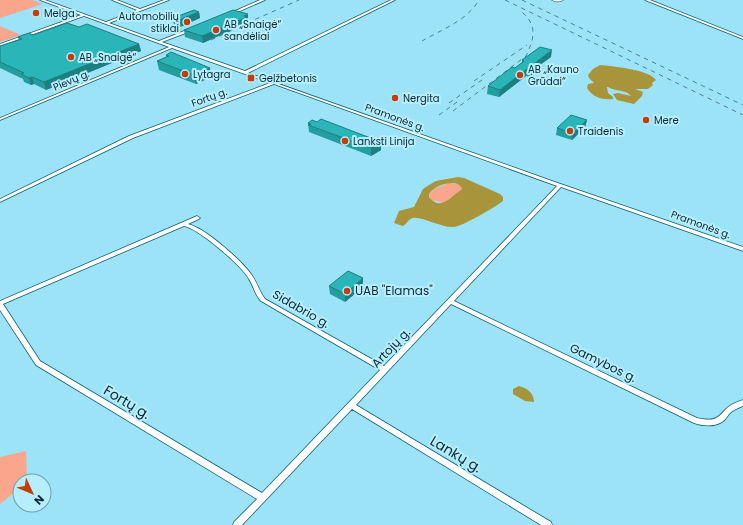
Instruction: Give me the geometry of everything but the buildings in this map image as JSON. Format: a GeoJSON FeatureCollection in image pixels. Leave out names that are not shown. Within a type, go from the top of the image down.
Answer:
{"type":"FeatureCollection","features":[{"type":"Feature","properties":{"kind":"street","name":"Pramonės g."},"geometry":{"type":"LineString","coordinates":[[42,0],[560,186],[743,249]]}},
{"type":"Feature","properties":{"kind":"street"},"geometry":{"type":"LineString","coordinates":[[114,0],[140,10]]}},
{"type":"Feature","properties":{"kind":"street"},"geometry":{"type":"LineString","coordinates":[[105,23],[167,0]]}},
{"type":"Feature","properties":{"kind":"street"},"geometry":{"type":"LineString","coordinates":[[222,16],[262,0]]}},
{"type":"Feature","properties":{"kind":"street"},"geometry":{"type":"LineString","coordinates":[[244,72],[393,0]]}},
{"type":"Feature","properties":{"kind":"street"},"geometry":{"type":"LineString","coordinates":[[554,0],[561,0]]}},
{"type":"Feature","properties":{"kind":"street"},"geometry":{"type":"LineString","coordinates":[[647,0],[743,38]]}},
{"type":"Feature","properties":{"kind":"street"},"geometry":{"type":"LineString","coordinates":[[0,45],[84,15]]}},
{"type":"Feature","properties":{"kind":"street"},"geometry":{"type":"LineString","coordinates":[[159,42],[193,28]]}},
{"type":"Feature","properties":{"kind":"street","name":"Pievų g."},"geometry":{"type":"LineString","coordinates":[[0,119],[171,47]]}},
{"type":"Feature","properties":{"kind":"street","name":"Fortų g."},"geometry":{"type":"LineString","coordinates":[[0,201],[131,137],[274,83]]}},
{"type":"Feature","properties":{"kind":"street","name":"Artojų g."},"geometry":{"type":"LineString","coordinates":[[237,525],[560,186]]}},
{"type":"Feature","properties":{"kind":"street"},"geometry":{"type":"LineString","coordinates":[[0,304],[197,218]]}},
{"type":"Feature","properties":{"kind":"street","name":"Sidabrio g."},"geometry":{"type":"LineString","coordinates":[[183,224],[195,229],[218,245],[250,276],[259,296],[263,300],[385,370]]}},
{"type":"Feature","properties":{"kind":"street","name":"Gamybos g."},"geometry":{"type":"LineString","coordinates":[[450,301],[696,421],[709,423],[718,422],[729,409],[737,404],[743,403]]}},
{"type":"Feature","properties":{"kind":"street","name":"Fortų g."},"geometry":{"type":"LineString","coordinates":[[0,304],[38,363],[263,498]]}},
{"type":"Feature","properties":{"kind":"street","name":"Lankų g."},"geometry":{"type":"LineString","coordinates":[[351,405],[548,525]]}},
{"type":"Feature","properties":{"kind":"shaded area"},"geometry":{"type":"Polygon","coordinates":[[[0,0],[32,0],[43,4],[0,18],[0,0]]]}},
{"type":"Feature","properties":{"kind":"shaded area"},"geometry":{"type":"Polygon","coordinates":[[[0,26],[21,35],[0,42],[0,26]]]}},
{"type":"Feature","properties":{"kind":"shaded area"},"geometry":{"type":"Polygon","coordinates":[[[600,65],[639,71],[656,80],[648,89],[635,89],[643,92],[642,96],[634,104],[617,100],[613,94],[618,93],[631,96],[626,92],[614,90],[608,87],[608,93],[613,97],[613,99],[602,99],[592,94],[587,88],[588,84],[594,83],[588,75],[593,69],[600,65]]]}},
{"type":"Feature","properties":{"kind":"shaded area"},"geometry":{"type":"Polygon","coordinates":[[[458,177],[464,178],[500,194],[503,197],[503,201],[471,220],[454,227],[443,226],[417,218],[409,220],[403,226],[394,223],[399,211],[414,207],[423,189],[436,181],[458,177]],[[443,184],[431,191],[429,197],[433,201],[442,203],[461,190],[462,188],[458,184],[443,184]]]}},
{"type":"Feature","properties":{"kind":"shaded area"},"geometry":{"type":"Polygon","coordinates":[[[449,183],[458,184],[462,188],[445,203],[431,200],[429,194],[434,189],[449,183]]]}},
{"type":"Feature","properties":{"kind":"shaded area"},"geometry":{"type":"Polygon","coordinates":[[[519,386],[530,391],[534,402],[525,401],[513,394],[513,389],[519,386]]]}},
{"type":"Feature","properties":{"kind":"shaded area"},"geometry":{"type":"Polygon","coordinates":[[[26,451],[27,473],[12,473],[12,494],[0,504],[0,457],[26,451]]]}},
{"type":"Feature","properties":{"kind":"railway"},"geometry":{"type":"LineString","coordinates":[[247,23],[299,0]]}},
{"type":"Feature","properties":{"kind":"railway"},"geometry":{"type":"LineString","coordinates":[[422,41],[461,19],[479,0]]}},
{"type":"Feature","properties":{"kind":"railway"},"geometry":{"type":"LineString","coordinates":[[505,0],[743,115]]}},
{"type":"Feature","properties":{"kind":"railway"},"geometry":{"type":"LineString","coordinates":[[522,0],[743,105]]}},
{"type":"Feature","properties":{"kind":"railway"},"geometry":{"type":"LineString","coordinates":[[453,111],[526,56],[531,44],[533,33],[530,22],[522,12]]}},
{"type":"Feature","properties":{"kind":"railway"},"geometry":{"type":"LineString","coordinates":[[211,40],[252,21]]}},
{"type":"Feature","properties":{"kind":"railway"},"geometry":{"type":"LineString","coordinates":[[474,81],[527,45]]}},
{"type":"Feature","properties":{"kind":"railway"},"geometry":{"type":"LineString","coordinates":[[449,103],[482,80]]}},
{"type":"Feature","properties":{"kind":"railway"},"geometry":{"type":"LineString","coordinates":[[439,115],[457,102]]}},
{"type":"Feature","properties":{"kind":"place","name":"Melga"},"geometry":{"type":"Point","coordinates":[36,13]}},
{"type":"Feature","properties":{"kind":"place","name":"Automobilių stiklai"},"geometry":{"type":"Point","coordinates":[187,22]}},
{"type":"Feature","properties":{"kind":"place","name":"AB „Snaigė“ sandėliai"},"geometry":{"type":"Point","coordinates":[216,30]}},
{"type":"Feature","properties":{"kind":"place","name":"AB „Snaigė“"},"geometry":{"type":"Point","coordinates":[71,57]}},
{"type":"Feature","properties":{"kind":"place","name":"Lytagra"},"geometry":{"type":"Point","coordinates":[185,74]}},
{"type":"Feature","properties":{"kind":"place","name":"AB „Kauno Grūdai“"},"geometry":{"type":"Point","coordinates":[520,75]}},
{"type":"Feature","properties":{"kind":"place","name":"Gelžbetonis"},"geometry":{"type":"Point","coordinates":[251,78]}},
{"type":"Feature","properties":{"kind":"place","name":"Nergita"},"geometry":{"type":"Point","coordinates":[395,98]}},
{"type":"Feature","properties":{"kind":"place","name":"Mere"},"geometry":{"type":"Point","coordinates":[646,120]}},
{"type":"Feature","properties":{"kind":"place","name":"Traidenis"},"geometry":{"type":"Point","coordinates":[570,131]}},
{"type":"Feature","properties":{"kind":"place","name":"Lanksti Linija"},"geometry":{"type":"Point","coordinates":[345,141]}},
{"type":"Feature","properties":{"kind":"place","name":"UAB \"Elamas\""},"geometry":{"type":"Point","coordinates":[347,291]}}]}
